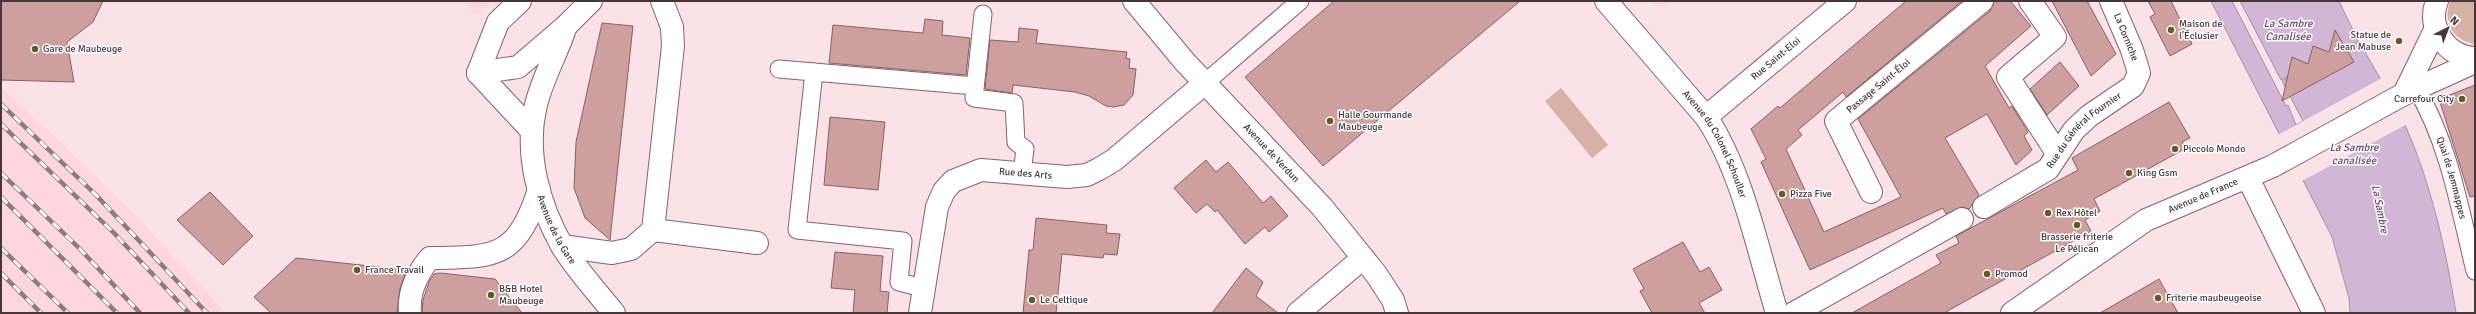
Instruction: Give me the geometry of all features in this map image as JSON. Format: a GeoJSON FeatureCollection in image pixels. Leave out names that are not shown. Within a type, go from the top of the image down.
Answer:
{"type":"FeatureCollection","features":[{"type":"Feature","properties":{"kind":"street"},"geometry":{"type":"LineString","coordinates":[[478,73],[498,22],[520,1]]}},
{"type":"Feature","properties":{"kind":"street"},"geometry":{"type":"LineString","coordinates":[[478,73],[518,67],[563,33],[591,1]]}},
{"type":"Feature","properties":{"kind":"street"},"geometry":{"type":"LineString","coordinates":[[562,246],[612,253],[631,249],[653,230],[672,46],[672,27],[662,1]]}},
{"type":"Feature","properties":{"kind":"street","name":"Avenue de Verdun"},"geometry":{"type":"LineString","coordinates":[[1134,1],[1185,62],[1206,82],[1322,208],[1363,258],[1393,300],[1397,313]]}},
{"type":"Feature","properties":{"kind":"street"},"geometry":{"type":"LineString","coordinates":[[1206,82],[1300,1]]}},
{"type":"Feature","properties":{"kind":"street","name":"Avenue du Colonel Schouller"},"geometry":{"type":"LineString","coordinates":[[1606,1],[1706,117],[1720,137],[1733,170],[1777,313]]}},
{"type":"Feature","properties":{"kind":"street","name":"Rue Saint-Eloi"},"geometry":{"type":"LineString","coordinates":[[1706,117],[1844,1]]}},
{"type":"Feature","properties":{"kind":"street","name":"Passage Saint-Éloi"},"geometry":{"type":"LineString","coordinates":[[1871,192],[1836,121],[1982,1]]}},
{"type":"Feature","properties":{"kind":"street"},"geometry":{"type":"LineString","coordinates":[[2030,1],[2055,37],[2008,77],[2057,153]]}},
{"type":"Feature","properties":{"kind":"street","name":"La Corniche"},"geometry":{"type":"LineString","coordinates":[[2111,1],[2132,50],[2139,73]]}},
{"type":"Feature","properties":{"kind":"street"},"geometry":{"type":"LineString","coordinates":[[2434,3],[2436,28],[2442,42],[2453,52],[2467,58],[2475,58]]}},
{"type":"Feature","properties":{"kind":"street"},"geometry":{"type":"LineString","coordinates":[[983,14],[974,98],[1014,102],[1016,142],[1025,149],[1022,173]]}},
{"type":"Feature","properties":{"kind":"street"},"geometry":{"type":"LineString","coordinates":[[2406,93],[2436,28]]}},
{"type":"Feature","properties":{"kind":"street","name":"Avenue de la Gare"},"geometry":{"type":"LineString","coordinates":[[563,33],[535,108],[532,131],[534,171],[544,207],[562,246],[614,313]]}},
{"type":"Feature","properties":{"kind":"street","name":"Avenue de France"},"geometry":{"type":"LineString","coordinates":[[2012,313],[2146,220],[2248,178],[2281,162],[2406,93],[2475,62]]}},
{"type":"Feature","properties":{"kind":"street"},"geometry":{"type":"LineString","coordinates":[[779,69],[975,86]]}},
{"type":"Feature","properties":{"kind":"street"},"geometry":{"type":"LineString","coordinates":[[814,72],[798,230],[903,241],[899,282],[923,288]]}},
{"type":"Feature","properties":{"kind":"street"},"geometry":{"type":"LineString","coordinates":[[478,73],[532,131]]}},
{"type":"Feature","properties":{"kind":"street","name":"Rue du Général Fournier"},"geometry":{"type":"LineString","coordinates":[[1984,207],[2048,169],[2057,153],[2074,130],[2090,116],[2133,86],[2139,73]]}},
{"type":"Feature","properties":{"kind":"street","name":"Rue des Arts"},"geometry":{"type":"LineString","coordinates":[[920,313],[937,206],[944,191],[953,181],[981,170],[1073,177],[1087,175],[1114,160],[1206,82]]}},
{"type":"Feature","properties":{"kind":"street","name":"Quai de Jemmappes"},"geometry":{"type":"LineString","coordinates":[[2406,93],[2429,110],[2441,143],[2459,205],[2475,271]]}},
{"type":"Feature","properties":{"kind":"street"},"geometry":{"type":"LineString","coordinates":[[2248,178],[2273,226],[2314,313]]}},
{"type":"Feature","properties":{"kind":"street"},"geometry":{"type":"LineString","coordinates":[[410,313],[412,289],[418,272],[430,258],[475,258],[493,254],[508,246],[525,225],[540,190]]}},
{"type":"Feature","properties":{"kind":"street"},"geometry":{"type":"LineString","coordinates":[[1794,313],[1962,219]]}},
{"type":"Feature","properties":{"kind":"street"},"geometry":{"type":"LineString","coordinates":[[653,230],[757,243]]}},
{"type":"Feature","properties":{"kind":"street"},"geometry":{"type":"LineString","coordinates":[[1298,313],[1363,258]]}},
{"type":"Feature","properties":{"kind":"shaded area"},"geometry":{"type":"Polygon","coordinates":[[[464,1],[493,1],[476,15],[464,1]]]}},
{"type":"Feature","properties":{"kind":"shaded area"},"geometry":{"type":"Polygon","coordinates":[[[1649,1],[1668,1],[1662,7],[1657,7],[1649,1]]]}},
{"type":"Feature","properties":{"kind":"shaded area"},"geometry":{"type":"Polygon","coordinates":[[[2450,1],[2475,1],[2475,44],[2460,39],[2451,29],[2448,16],[2450,1]]]}},
{"type":"Feature","properties":{"kind":"shaded area"},"geometry":{"type":"Polygon","coordinates":[[[1,88],[52,134],[138,218],[226,313],[1,313],[1,88]]]}},
{"type":"Feature","properties":{"kind":"shaded area"},"geometry":{"type":"Polygon","coordinates":[[[1561,88],[1608,145],[1592,158],[1545,101],[1561,88]]]}},
{"type":"Feature","properties":{"kind":"water","name":"La Sambre canalisée"},"geometry":{"type":"Polygon","coordinates":[[[2211,1],[2232,1],[2286,106],[2288,105],[2296,125],[2303,121],[2282,81],[2359,42],[2405,125],[2423,170],[2442,241],[2456,313],[2350,313],[2349,298],[2332,237],[2211,1]]]}},
{"type":"Feature","properties":{"kind":"water","name":"La Sambre Canalisée"},"geometry":{"type":"Polygon","coordinates":[[[2240,1],[2339,1],[2358,41],[2281,80],[2240,1]]]}},
{"type":"Feature","properties":{"kind":"pier"},"geometry":{"type":"Polygon","coordinates":[[[2382,78],[2407,124],[2302,181],[2278,135],[2382,78]]]}},
{"type":"Feature","properties":{"kind":"building","name":"Gare de Maubeuge"},"geometry":{"type":"Polygon","coordinates":[[[1,1],[103,1],[93,22],[67,42],[74,82],[1,80],[1,1]]]}},
{"type":"Feature","properties":{"kind":"building","name":"Halle Gourmande Maubeuge"},"geometry":{"type":"Polygon","coordinates":[[[1334,1],[1520,1],[1323,166],[1245,77],[1334,1]]]}},
{"type":"Feature","properties":{"kind":"building"},"geometry":{"type":"Polygon","coordinates":[[[1906,1],[1962,1],[1846,97],[1843,92],[1798,130],[1802,135],[1786,149],[1824,232],[1901,197],[1858,119],[1990,11],[1994,1],[2010,1],[2031,26],[1985,66],[2009,108],[2012,106],[2028,132],[2024,136],[2032,150],[2016,165],[1987,114],[1945,138],[1979,195],[1969,209],[1962,207],[1946,214],[1943,208],[1810,270],[1761,162],[1766,159],[1751,129],[1778,106],[1780,108],[1906,1]]]}},
{"type":"Feature","properties":{"kind":"building"},"geometry":{"type":"Polygon","coordinates":[[[2052,1],[2087,1],[2116,54],[2091,76],[2052,1]]]}},
{"type":"Feature","properties":{"kind":"building","name":"Maison de l’Éclusier"},"geometry":{"type":"Polygon","coordinates":[[[2148,1],[2171,1],[2192,44],[2170,56],[2150,17],[2155,14],[2148,1]]]}},
{"type":"Feature","properties":{"kind":"building"},"geometry":{"type":"Polygon","coordinates":[[[925,19],[943,21],[942,35],[970,38],[966,75],[829,63],[833,25],[923,33],[925,19]]]}},
{"type":"Feature","properties":{"kind":"building"},"geometry":{"type":"Polygon","coordinates":[[[602,23],[633,26],[610,240],[585,218],[574,188],[576,142],[602,23]]]}},
{"type":"Feature","properties":{"kind":"building"},"geometry":{"type":"Polygon","coordinates":[[[1019,28],[1038,30],[1036,43],[1127,52],[1126,58],[1130,59],[1129,68],[1136,69],[1133,95],[1124,105],[1113,107],[1106,106],[1089,96],[1075,92],[1013,85],[1012,93],[985,89],[990,40],[1018,42],[1019,28]]]}},
{"type":"Feature","properties":{"kind":"building"},"geometry":{"type":"Polygon","coordinates":[[[2335,30],[2354,62],[2282,101],[2292,57],[2308,64],[2313,46],[2329,52],[2335,30]]]}},
{"type":"Feature","properties":{"kind":"building"},"geometry":{"type":"Polygon","coordinates":[[[2060,62],[2079,86],[2047,115],[2030,89],[2060,62]]]}},
{"type":"Feature","properties":{"kind":"building"},"geometry":{"type":"Polygon","coordinates":[[[2475,85],[2475,196],[2470,197],[2439,99],[2475,85]]]}},
{"type":"Feature","properties":{"kind":"building"},"geometry":{"type":"Polygon","coordinates":[[[2169,102],[2190,138],[2182,142],[2186,148],[2094,199],[2100,211],[2085,220],[2091,231],[1944,313],[1852,313],[1941,263],[1936,255],[1959,243],[1956,236],[2078,170],[2072,158],[2169,102]]]}},
{"type":"Feature","properties":{"kind":"building"},"geometry":{"type":"Polygon","coordinates":[[[830,117],[885,122],[878,190],[824,185],[830,117]]]}},
{"type":"Feature","properties":{"kind":"building"},"geometry":{"type":"Polygon","coordinates":[[[1206,160],[1216,172],[1228,162],[1263,203],[1271,196],[1288,216],[1269,232],[1265,227],[1245,244],[1217,210],[1215,212],[1207,204],[1196,213],[1174,188],[1206,160]]]}},
{"type":"Feature","properties":{"kind":"building"},"geometry":{"type":"Polygon","coordinates":[[[210,192],[253,236],[223,265],[177,220],[210,192]]]}},
{"type":"Feature","properties":{"kind":"building"},"geometry":{"type":"Polygon","coordinates":[[[1036,218],[1107,225],[1106,233],[1120,234],[1117,255],[1104,254],[1103,258],[1062,254],[1056,313],[1023,313],[1029,250],[1033,250],[1036,218]]]}},
{"type":"Feature","properties":{"kind":"building"},"geometry":{"type":"Polygon","coordinates":[[[1683,242],[1700,272],[1709,267],[1722,290],[1699,303],[1705,313],[1652,313],[1640,291],[1644,289],[1633,269],[1683,242]]]}},
{"type":"Feature","properties":{"kind":"building"},"geometry":{"type":"Polygon","coordinates":[[[835,252],[883,256],[880,291],[889,292],[887,313],[853,313],[855,290],[831,288],[835,252]]]}},
{"type":"Feature","properties":{"kind":"building"},"geometry":{"type":"Polygon","coordinates":[[[296,258],[407,270],[400,288],[397,313],[271,313],[254,297],[296,258]]]}},
{"type":"Feature","properties":{"kind":"building"},"geometry":{"type":"Polygon","coordinates":[[[1246,268],[1263,282],[1256,296],[1278,313],[1212,313],[1246,268]]]}},
{"type":"Feature","properties":{"kind":"building"},"geometry":{"type":"Polygon","coordinates":[[[440,273],[495,279],[522,313],[422,313],[423,300],[429,282],[434,274],[440,273]]]}},
{"type":"Feature","properties":{"kind":"building"},"geometry":{"type":"Polygon","coordinates":[[[2159,279],[2178,313],[2100,313],[2159,279]]]}},
{"type":"Feature","properties":{"kind":"railway"},"geometry":{"type":"LineString","coordinates":[[1,104],[96,195],[207,313]]}},
{"type":"Feature","properties":{"kind":"railway"},"geometry":{"type":"LineString","coordinates":[[1,124],[114,233],[189,313]]}},
{"type":"Feature","properties":{"kind":"railway"},"geometry":{"type":"LineString","coordinates":[[1,173],[79,248],[140,313]]}},
{"type":"Feature","properties":{"kind":"railway"},"geometry":{"type":"LineString","coordinates":[[1,197],[117,313]]}},
{"type":"Feature","properties":{"kind":"railway"},"geometry":{"type":"LineString","coordinates":[[1,248],[68,313]]}},
{"type":"Feature","properties":{"kind":"railway"},"geometry":{"type":"LineString","coordinates":[[1,273],[41,313]]}},
{"type":"Feature","properties":{"kind":"place","name":"Maison de l’Éclusier"},"geometry":{"type":"Point","coordinates":[2171,30]}},
{"type":"Feature","properties":{"kind":"place","name":"Statue de Jean Mabuse"},"geometry":{"type":"Point","coordinates":[2399,41]}},
{"type":"Feature","properties":{"kind":"place","name":"Gare de Maubeuge"},"geometry":{"type":"Point","coordinates":[35,49]}},
{"type":"Feature","properties":{"kind":"place","name":"Carrefour City"},"geometry":{"type":"Point","coordinates":[2462,99]}},
{"type":"Feature","properties":{"kind":"place","name":"Halle Gourmande Maubeuge"},"geometry":{"type":"Point","coordinates":[1330,121]}},
{"type":"Feature","properties":{"kind":"place","name":"Piccolo Mondo"},"geometry":{"type":"Point","coordinates":[2175,149]}},
{"type":"Feature","properties":{"kind":"place","name":"King Gsm"},"geometry":{"type":"Point","coordinates":[2129,173]}},
{"type":"Feature","properties":{"kind":"place","name":"Pizza Five"},"geometry":{"type":"Point","coordinates":[1782,194]}},
{"type":"Feature","properties":{"kind":"place","name":"Rex Hôtel"},"geometry":{"type":"Point","coordinates":[2048,213]}},
{"type":"Feature","properties":{"kind":"place","name":"Brasserie friterie Le Pélican"},"geometry":{"type":"Point","coordinates":[2077,225]}},
{"type":"Feature","properties":{"kind":"place","name":"France Travail"},"geometry":{"type":"Point","coordinates":[357,270]}},
{"type":"Feature","properties":{"kind":"place","name":"Promod"},"geometry":{"type":"Point","coordinates":[1987,274]}},
{"type":"Feature","properties":{"kind":"place","name":"B&B Hotel Maubeuge"},"geometry":{"type":"Point","coordinates":[491,295]}},
{"type":"Feature","properties":{"kind":"place","name":"Friterie maubeugeoise"},"geometry":{"type":"Point","coordinates":[2158,298]}},
{"type":"Feature","properties":{"kind":"place","name":"Le Celtique"},"geometry":{"type":"Point","coordinates":[1032,300]}},
{"type":"Feature","properties":{"kind":"water label","name":"La Sambre"},"geometry":{"type":"Point","coordinates":[2380,209]}}]}
